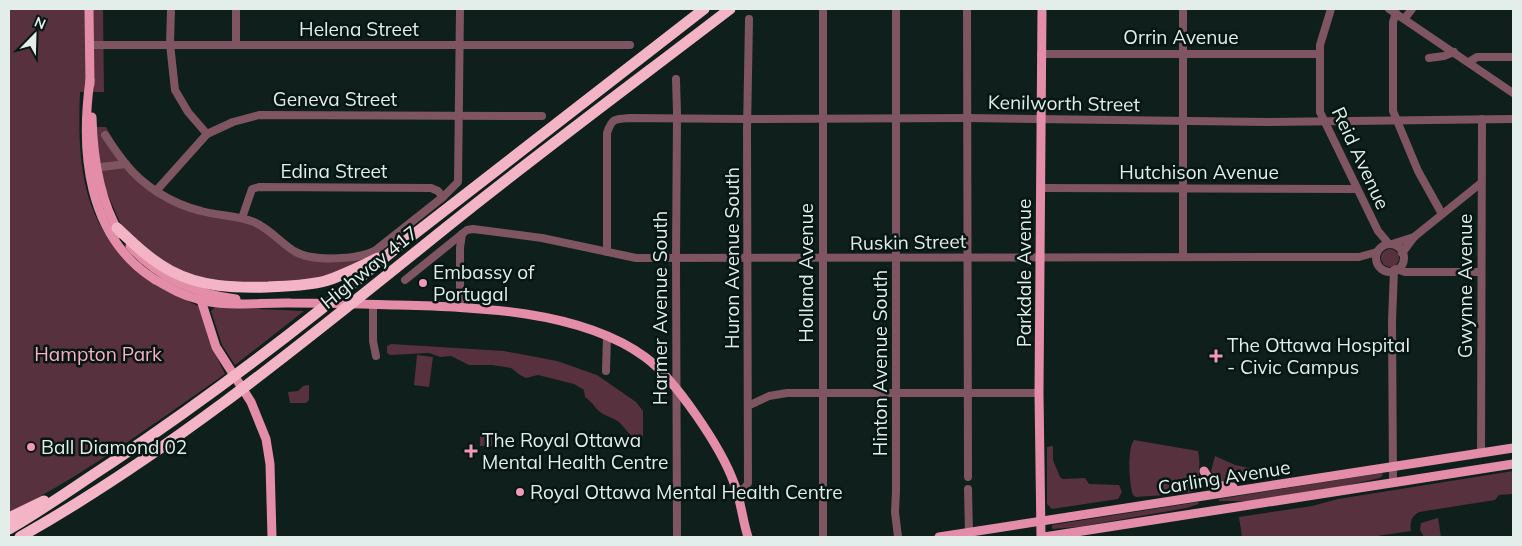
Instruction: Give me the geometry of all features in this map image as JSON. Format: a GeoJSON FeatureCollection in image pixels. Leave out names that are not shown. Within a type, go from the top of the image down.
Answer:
{"type":"FeatureCollection","features":[{"type":"Feature","properties":{"kind":"highway"},"geometry":{"type":"LineString","coordinates":[[9,529],[171,422],[240,373],[350,287],[395,249],[704,9]]}},
{"type":"Feature","properties":{"kind":"highway","name":"Highway 417"},"geometry":{"type":"LineString","coordinates":[[20,537],[81,501],[173,440],[237,394],[498,186],[730,9]]}},
{"type":"Feature","properties":{"kind":"highway"},"geometry":{"type":"LineString","coordinates":[[117,228],[150,257],[171,271],[199,282],[230,287],[288,286],[318,282],[354,270],[395,249]]}},
{"type":"Feature","properties":{"kind":"highway"},"geometry":{"type":"LineString","coordinates":[[9,518],[71,489]]}},
{"type":"Feature","properties":{"kind":"main road"},"geometry":{"type":"LineString","coordinates":[[89,9],[90,80],[87,100],[86,138],[92,168],[95,199],[110,232],[125,253],[143,271],[179,293],[202,300],[223,303],[264,302],[491,309],[573,324],[626,344],[650,361],[677,391],[709,436],[725,464],[737,491],[746,534]]}},
{"type":"Feature","properties":{"kind":"main road","name":"Parkdale Avenue"},"geometry":{"type":"LineString","coordinates":[[1042,9],[1040,522],[1043,537]]}},
{"type":"Feature","properties":{"kind":"main road"},"geometry":{"type":"LineString","coordinates":[[92,168],[117,228],[129,245],[146,263],[168,278],[191,288],[227,298],[264,302]]}},
{"type":"Feature","properties":{"kind":"main road"},"geometry":{"type":"LineString","coordinates":[[191,288],[202,300],[207,323],[216,346],[251,402],[266,438],[270,464],[272,537]]}},
{"type":"Feature","properties":{"kind":"main road","name":"Carling Avenue"},"geometry":{"type":"LineString","coordinates":[[939,537],[1513,448]]}},
{"type":"Feature","properties":{"kind":"main road","name":"Carling Avenue"},"geometry":{"type":"LineString","coordinates":[[1043,537],[1513,464]]}},
{"type":"Feature","properties":{"kind":"main road"},"geometry":{"type":"LineString","coordinates":[[1204,471],[1212,482],[1221,487],[1261,487]]}},
{"type":"Feature","properties":{"kind":"main road"},"geometry":{"type":"LineString","coordinates":[[956,537],[969,533]]}},
{"type":"Feature","properties":{"kind":"street"},"geometry":{"type":"LineString","coordinates":[[170,9],[170,44],[175,90],[188,112],[207,134]]}},
{"type":"Feature","properties":{"kind":"street"},"geometry":{"type":"LineString","coordinates":[[236,9],[236,44]]}},
{"type":"Feature","properties":{"kind":"street"},"geometry":{"type":"LineString","coordinates":[[105,135],[126,164],[142,181],[173,200],[196,210],[242,218],[261,226],[292,249],[302,254],[317,257],[367,254],[376,250],[443,197],[459,180],[460,9]]}},
{"type":"Feature","properties":{"kind":"street","name":"Holland Avenue"},"geometry":{"type":"LineString","coordinates":[[823,9],[823,537]]}},
{"type":"Feature","properties":{"kind":"street","name":"Hinton Avenue South"},"geometry":{"type":"LineString","coordinates":[[896,9],[897,392],[895,509],[898,537]]}},
{"type":"Feature","properties":{"kind":"street"},"geometry":{"type":"LineString","coordinates":[[967,9],[968,477]]}},
{"type":"Feature","properties":{"kind":"street"},"geometry":{"type":"LineString","coordinates":[[1183,9],[1183,257]]}},
{"type":"Feature","properties":{"kind":"street","name":"Reid Avenue"},"geometry":{"type":"LineString","coordinates":[[1332,9],[1320,46],[1320,112],[1378,231],[1391,244]]}},
{"type":"Feature","properties":{"kind":"street"},"geometry":{"type":"LineString","coordinates":[[1405,18],[1412,9]]}},
{"type":"Feature","properties":{"kind":"street"},"geometry":{"type":"LineString","coordinates":[[1393,11],[1513,93]]}},
{"type":"Feature","properties":{"kind":"street"},"geometry":{"type":"LineString","coordinates":[[1393,11],[1393,111],[1418,171],[1442,214]]}},
{"type":"Feature","properties":{"kind":"street","name":"Huron Avenue South"},"geometry":{"type":"LineString","coordinates":[[737,491],[745,488],[748,484],[749,19]]}},
{"type":"Feature","properties":{"kind":"street","name":"Helena Street"},"geometry":{"type":"LineString","coordinates":[[89,45],[630,45]]}},
{"type":"Feature","properties":{"kind":"street"},"geometry":{"type":"LineString","coordinates":[[1429,58],[1444,56],[1454,52]]}},
{"type":"Feature","properties":{"kind":"street","name":"Orrin Avenue"},"geometry":{"type":"LineString","coordinates":[[1041,54],[1320,54]]}},
{"type":"Feature","properties":{"kind":"street"},"geometry":{"type":"LineString","coordinates":[[1469,62],[1477,57],[1513,57]]}},
{"type":"Feature","properties":{"kind":"street","name":"Harmer Avenue South"},"geometry":{"type":"LineString","coordinates":[[676,79],[677,537]]}},
{"type":"Feature","properties":{"kind":"street","name":"Geneva Street"},"geometry":{"type":"LineString","coordinates":[[156,191],[207,134],[233,122],[259,115],[542,116]]}},
{"type":"Feature","properties":{"kind":"street","name":"Kenilworth Street"},"geometry":{"type":"LineString","coordinates":[[607,252],[607,133],[611,122],[614,120],[630,118],[968,118],[1396,121],[1513,118]]}},
{"type":"Feature","properties":{"kind":"street","name":"Gwynne Avenue"},"geometry":{"type":"LineString","coordinates":[[1481,453],[1482,119]]}},
{"type":"Feature","properties":{"kind":"street"},"geometry":{"type":"LineString","coordinates":[[92,168],[126,164]]}},
{"type":"Feature","properties":{"kind":"street"},"geometry":{"type":"LineString","coordinates":[[1393,483],[1391,467],[1392,284],[1395,270],[1402,264],[1403,255],[1414,237],[1481,183]]}},
{"type":"Feature","properties":{"kind":"street","name":"Edina Street"},"geometry":{"type":"LineString","coordinates":[[242,218],[252,190],[259,187],[431,188],[438,191],[443,197]]}},
{"type":"Feature","properties":{"kind":"street","name":"Hutchison Avenue"},"geometry":{"type":"LineString","coordinates":[[1041,188],[1356,189]]}},
{"type":"Feature","properties":{"kind":"street","name":"Ruskin Street"},"geometry":{"type":"LineString","coordinates":[[462,234],[467,230],[474,229],[542,238],[636,258],[1359,257],[1378,251]]}},
{"type":"Feature","properties":{"kind":"street","name":"Reid Avenue"},"geometry":{"type":"LineString","coordinates":[[1378,231],[1378,251]]}},
{"type":"Feature","properties":{"kind":"street"},"geometry":{"type":"LineString","coordinates":[[405,280],[462,234]]}},
{"type":"Feature","properties":{"kind":"street"},"geometry":{"type":"LineString","coordinates":[[460,307],[460,248],[462,234]]}},
{"type":"Feature","properties":{"kind":"street"},"geometry":{"type":"LineString","coordinates":[[1392,284],[1376,258],[1378,251],[1391,244],[1414,237]]}},
{"type":"Feature","properties":{"kind":"street"},"geometry":{"type":"LineString","coordinates":[[1391,244],[1399,247],[1408,266],[1416,271]]}},
{"type":"Feature","properties":{"kind":"street","name":"Ruskin Street"},"geometry":{"type":"LineString","coordinates":[[1359,257],[1380,267]]}},
{"type":"Feature","properties":{"kind":"street"},"geometry":{"type":"LineString","coordinates":[[1380,267],[1402,272],[1481,272]]}},
{"type":"Feature","properties":{"kind":"street"},"geometry":{"type":"LineString","coordinates":[[373,305],[372,341],[376,356]]}},
{"type":"Feature","properties":{"kind":"street"},"geometry":{"type":"LineString","coordinates":[[606,371],[607,336]]}},
{"type":"Feature","properties":{"kind":"street"},"geometry":{"type":"LineString","coordinates":[[748,406],[769,396],[787,393],[1040,393]]}},
{"type":"Feature","properties":{"kind":"street"},"geometry":{"type":"LineString","coordinates":[[968,489],[969,533]]}},
{"type":"Feature","properties":{"kind":"green space","name":"Hampton Park"},"geometry":{"type":"Polygon","coordinates":[[[9,9],[103,9],[104,92],[80,92],[79,130],[82,164],[88,195],[98,222],[114,246],[135,268],[163,288],[198,306],[213,349],[225,374],[93,465],[9,513],[9,9]]]}},
{"type":"Feature","properties":{"kind":"green space"},"geometry":{"type":"Polygon","coordinates":[[[97,127],[106,127],[122,155],[137,173],[157,189],[189,205],[243,217],[300,251],[319,255],[365,254],[361,261],[347,268],[304,282],[232,285],[172,269],[123,229],[104,186],[97,151],[97,127]]]}},
{"type":"Feature","properties":{"kind":"green space"},"geometry":{"type":"Polygon","coordinates":[[[1390,249],[1396,252],[1399,258],[1396,264],[1390,267],[1384,264],[1381,258],[1384,252],[1390,249]]]}},
{"type":"Feature","properties":{"kind":"green space"},"geometry":{"type":"Polygon","coordinates":[[[215,307],[304,311],[235,365],[222,345],[211,311],[215,307]]]}},
{"type":"Feature","properties":{"kind":"green space"},"geometry":{"type":"Polygon","coordinates":[[[391,344],[504,351],[557,361],[597,375],[636,402],[643,411],[643,436],[641,439],[637,439],[618,421],[601,413],[585,397],[584,390],[574,384],[538,375],[526,378],[511,368],[492,365],[469,365],[451,356],[440,357],[429,353],[390,355],[387,353],[387,346],[391,344]]]}},
{"type":"Feature","properties":{"kind":"green space"},"geometry":{"type":"Polygon","coordinates":[[[417,355],[433,357],[429,387],[414,385],[417,355]]]}},
{"type":"Feature","properties":{"kind":"green space"},"geometry":{"type":"Polygon","coordinates":[[[309,385],[309,400],[306,403],[290,403],[288,392],[298,391],[303,386],[309,385]]]}},
{"type":"Feature","properties":{"kind":"green space"},"geometry":{"type":"Polygon","coordinates":[[[480,433],[492,433],[492,446],[480,446],[480,433]]]}},
{"type":"Feature","properties":{"kind":"green space"},"geometry":{"type":"Polygon","coordinates":[[[1134,440],[1198,451],[1199,484],[1193,492],[1136,497],[1133,495],[1129,466],[1130,451],[1134,440]]]}},
{"type":"Feature","properties":{"kind":"green space"},"geometry":{"type":"Polygon","coordinates":[[[1053,446],[1053,460],[1060,477],[1063,479],[1085,478],[1089,484],[1119,485],[1122,492],[1118,499],[1052,509],[1047,504],[1047,447],[1053,446]]]}},
{"type":"Feature","properties":{"kind":"green space"},"geometry":{"type":"Polygon","coordinates":[[[1215,456],[1235,465],[1275,475],[1225,483],[1218,482],[1211,471],[1215,456]]]}},
{"type":"Feature","properties":{"kind":"green space"},"geometry":{"type":"Polygon","coordinates":[[[1513,471],[1513,494],[1499,495],[1495,500],[1419,512],[1412,520],[1411,531],[1370,537],[1242,537],[1239,517],[1513,471]]]}},
{"type":"Feature","properties":{"kind":"green space"},"geometry":{"type":"Polygon","coordinates":[[[1382,473],[1383,475],[1380,478],[1339,487],[1250,501],[1219,501],[1219,499],[1382,473]]]}},
{"type":"Feature","properties":{"kind":"green space"},"geometry":{"type":"Polygon","coordinates":[[[1198,502],[1199,504],[1186,508],[1078,527],[1052,529],[1052,525],[1198,502]]]}},
{"type":"Feature","properties":{"kind":"green space"},"geometry":{"type":"Polygon","coordinates":[[[1438,518],[1441,537],[1424,537],[1420,530],[1421,523],[1438,518]]]}},
{"type":"Feature","properties":{"kind":"place","name":"Embassy of Portugal"},"geometry":{"type":"Point","coordinates":[423,283]}},
{"type":"Feature","properties":{"kind":"place","name":"The Ottawa Hospital - Civic Campus"},"geometry":{"type":"Point","coordinates":[1216,356]}},
{"type":"Feature","properties":{"kind":"place","name":"Ball Diamond 02"},"geometry":{"type":"Point","coordinates":[31,447]}},
{"type":"Feature","properties":{"kind":"place","name":"The Royal Ottawa Mental Health Centre"},"geometry":{"type":"Point","coordinates":[471,451]}},
{"type":"Feature","properties":{"kind":"place","name":"Royal Ottawa Mental Health Centre"},"geometry":{"type":"Point","coordinates":[520,492]}}]}
